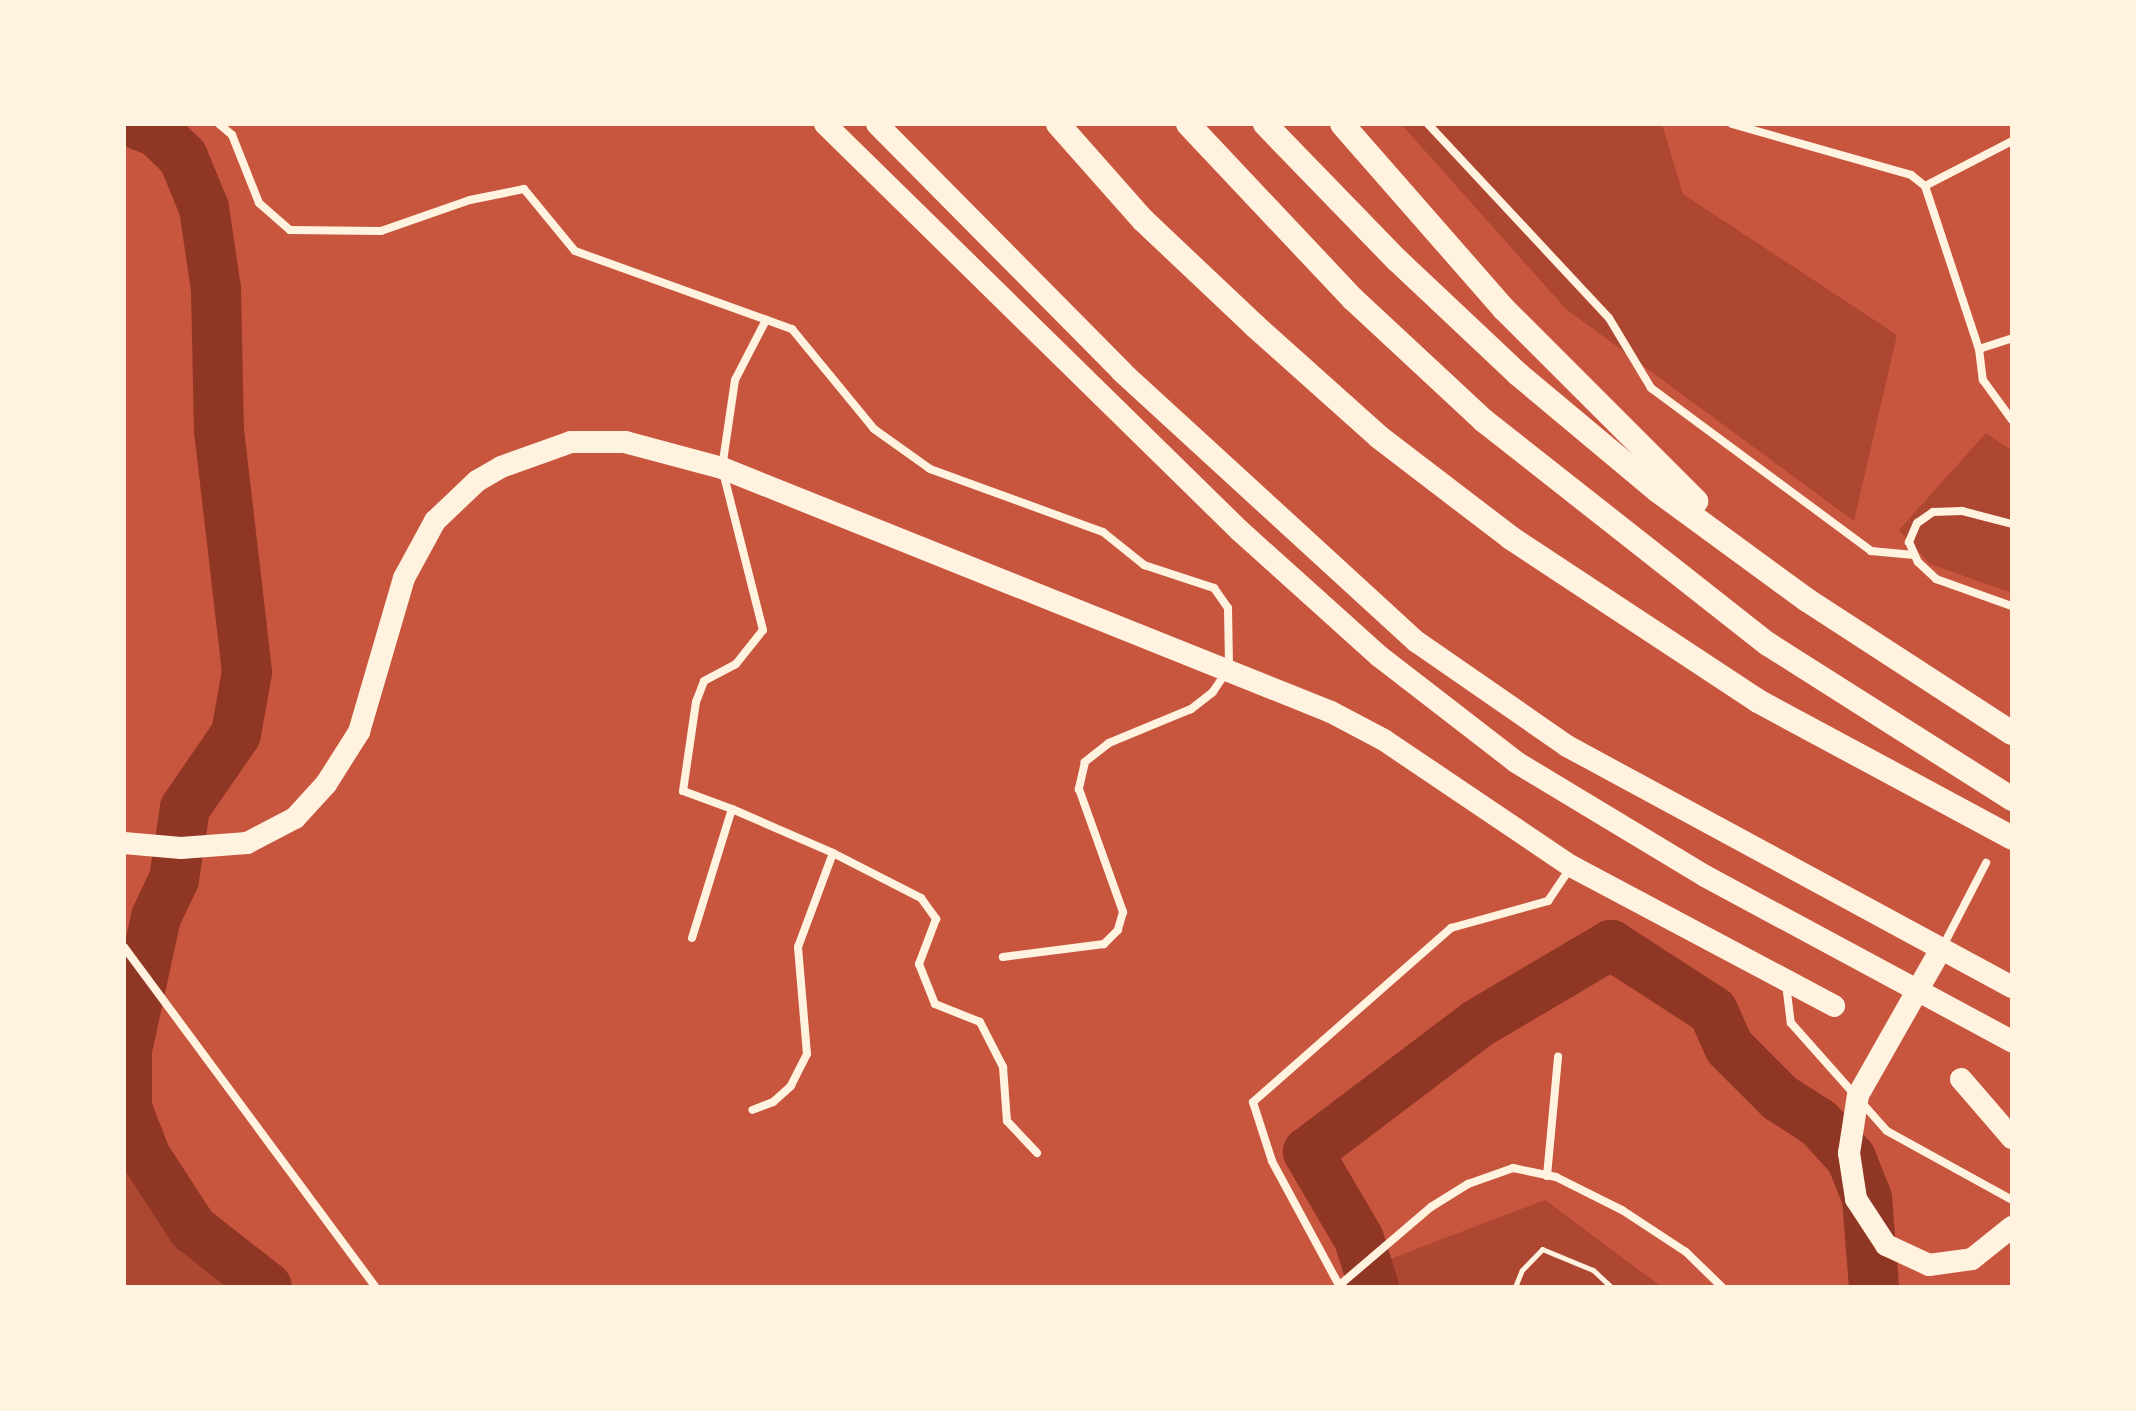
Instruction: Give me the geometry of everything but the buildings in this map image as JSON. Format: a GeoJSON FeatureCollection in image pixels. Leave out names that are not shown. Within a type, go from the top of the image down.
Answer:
{"type":"FeatureCollection","features":[{"type":"Feature","properties":{"kind":"highway"},"geometry":{"type":"LineString","coordinates":[[825,124],[1239,530],[1379,656],[1516,762],[1705,876],[2012,1041]]}},
{"type":"Feature","properties":{"kind":"highway"},"geometry":{"type":"LineString","coordinates":[[877,124],[1122,372],[1417,642],[1567,746],[2012,987]]}},
{"type":"Feature","properties":{"kind":"highway"},"geometry":{"type":"LineString","coordinates":[[1058,124],[1143,220],[1255,326],[1379,437],[1511,538],[1758,701],[2012,838]]}},
{"type":"Feature","properties":{"kind":"highway"},"geometry":{"type":"LineString","coordinates":[[1188,124],[1353,299],[1495,430],[1768,644],[2012,799]]}},
{"type":"Feature","properties":{"kind":"highway"},"geometry":{"type":"LineString","coordinates":[[1265,124],[1397,260],[1518,374],[1658,491],[1807,600],[2012,733]]}},
{"type":"Feature","properties":{"kind":"highway"},"geometry":{"type":"LineString","coordinates":[[1342,124],[1590,399],[1807,600]]}},
{"type":"Feature","properties":{"kind":"highway"},"geometry":{"type":"LineString","coordinates":[[124,843],[149,848],[247,843],[295,818],[326,784],[359,732],[414,553],[435,521],[477,481],[571,442],[653,446],[722,468],[1229,668],[1384,740],[1571,866],[1834,1006]]}},
{"type":"Feature","properties":{"kind":"highway"},"geometry":{"type":"LineString","coordinates":[[1941,949],[1870,1070],[1852,1117],[1849,1153],[1856,1199],[1874,1232],[1914,1262],[1954,1264],[1988,1250],[2012,1227]]}},
{"type":"Feature","properties":{"kind":"highway"},"geometry":{"type":"LineString","coordinates":[[1961,1079],[2012,1138]]}},
{"type":"Feature","properties":{"kind":"street"},"geometry":{"type":"LineString","coordinates":[[219,124],[232,135],[259,203],[290,230],[381,231],[470,200],[524,189],[575,251],[792,329],[874,429],[930,469],[1103,532],[1144,565],[1214,588],[1228,608],[1229,668],[1213,692],[1191,709],[1109,743],[1085,762],[1079,789],[1123,912],[1118,930],[1104,944],[1003,957]]}},
{"type":"Feature","properties":{"kind":"street"},"geometry":{"type":"LineString","coordinates":[[1428,124],[1609,318],[1651,388],[1871,551],[1914,555]]}},
{"type":"Feature","properties":{"kind":"street"},"geometry":{"type":"LineString","coordinates":[[1732,124],[1911,175],[1925,186],[1979,349],[1983,380],[2012,420]]}},
{"type":"Feature","properties":{"kind":"street"},"geometry":{"type":"LineString","coordinates":[[1925,186],[2012,141]]}},
{"type":"Feature","properties":{"kind":"street"},"geometry":{"type":"LineString","coordinates":[[766,320],[735,380],[722,468],[763,630],[736,664],[704,681],[683,791],[833,853],[921,898],[936,919],[919,964],[935,1004],[980,1022],[1003,1067],[1007,1121],[1037,1153]]}},
{"type":"Feature","properties":{"kind":"street"},"geometry":{"type":"LineString","coordinates":[[1979,349],[2012,338]]}},
{"type":"Feature","properties":{"kind":"street"},"geometry":{"type":"LineString","coordinates":[[2012,524],[1962,511],[1933,512],[1917,523],[1909,542],[1914,555],[1936,579],[2012,606]]}},
{"type":"Feature","properties":{"kind":"street"},"geometry":{"type":"LineString","coordinates":[[692,938],[732,809]]}},
{"type":"Feature","properties":{"kind":"street"},"geometry":{"type":"LineString","coordinates":[[752,1110],[773,1102],[791,1086],[807,1054],[798,947],[833,853]]}},
{"type":"Feature","properties":{"kind":"street"},"geometry":{"type":"LineString","coordinates":[[1941,949],[1986,863]]}},
{"type":"Feature","properties":{"kind":"street"},"geometry":{"type":"LineString","coordinates":[[1571,866],[1548,901],[1451,928],[1253,1102],[1272,1161],[1341,1285],[1431,1207],[1468,1184],[1513,1168],[1547,1176],[1622,1210],[1686,1252],[1722,1287]]}},
{"type":"Feature","properties":{"kind":"street"},"geometry":{"type":"LineString","coordinates":[[124,947],[376,1287]]}},
{"type":"Feature","properties":{"kind":"street"},"geometry":{"type":"LineString","coordinates":[[1785,982],[1791,1023],[1887,1131],[2012,1200]]}},
{"type":"Feature","properties":{"kind":"street"},"geometry":{"type":"LineString","coordinates":[[1547,1176],[1558,1057]]}},
{"type":"Feature","properties":{"kind":"path"},"geometry":{"type":"LineString","coordinates":[[1515,1287],[1522,1270],[1542,1249],[1593,1270],[1611,1287]]}},
{"type":"Feature","properties":{"kind":"shaded area"},"geometry":{"type":"Polygon","coordinates":[[[1401,124],[1662,124],[1683,194],[1897,335],[1854,521],[1566,309],[1401,124]]]}},
{"type":"Feature","properties":{"kind":"shaded area"},"geometry":{"type":"Polygon","coordinates":[[[1986,433],[2012,451],[2012,593],[1930,564],[1899,530],[1986,433]]]}},
{"type":"Feature","properties":{"kind":"shaded area"},"geometry":{"type":"Polygon","coordinates":[[[124,1162],[210,1263],[241,1287],[129,1287],[124,1281],[124,1162]]]}},
{"type":"Feature","properties":{"kind":"shaded area"},"geometry":{"type":"Polygon","coordinates":[[[1545,1200],[1662,1287],[1380,1287],[1390,1259],[1545,1200]]]}},
{"type":"Feature","properties":{"kind":"waterway"},"geometry":{"type":"LineString","coordinates":[[136,124],[157,132],[183,157],[204,208],[216,289],[219,430],[247,672],[236,734],[185,808],[174,879],[156,917],[127,1050],[127,1108],[146,1157],[193,1229],[267,1287]]}},
{"type":"Feature","properties":{"kind":"waterway"},"geometry":{"type":"LineString","coordinates":[[1374,1287],[1359,1239],[1308,1152],[1477,1024],[1611,945],[1713,1011],[1729,1047],[1780,1098],[1819,1123],[1851,1158],[1867,1198],[1874,1287]]}}]}
